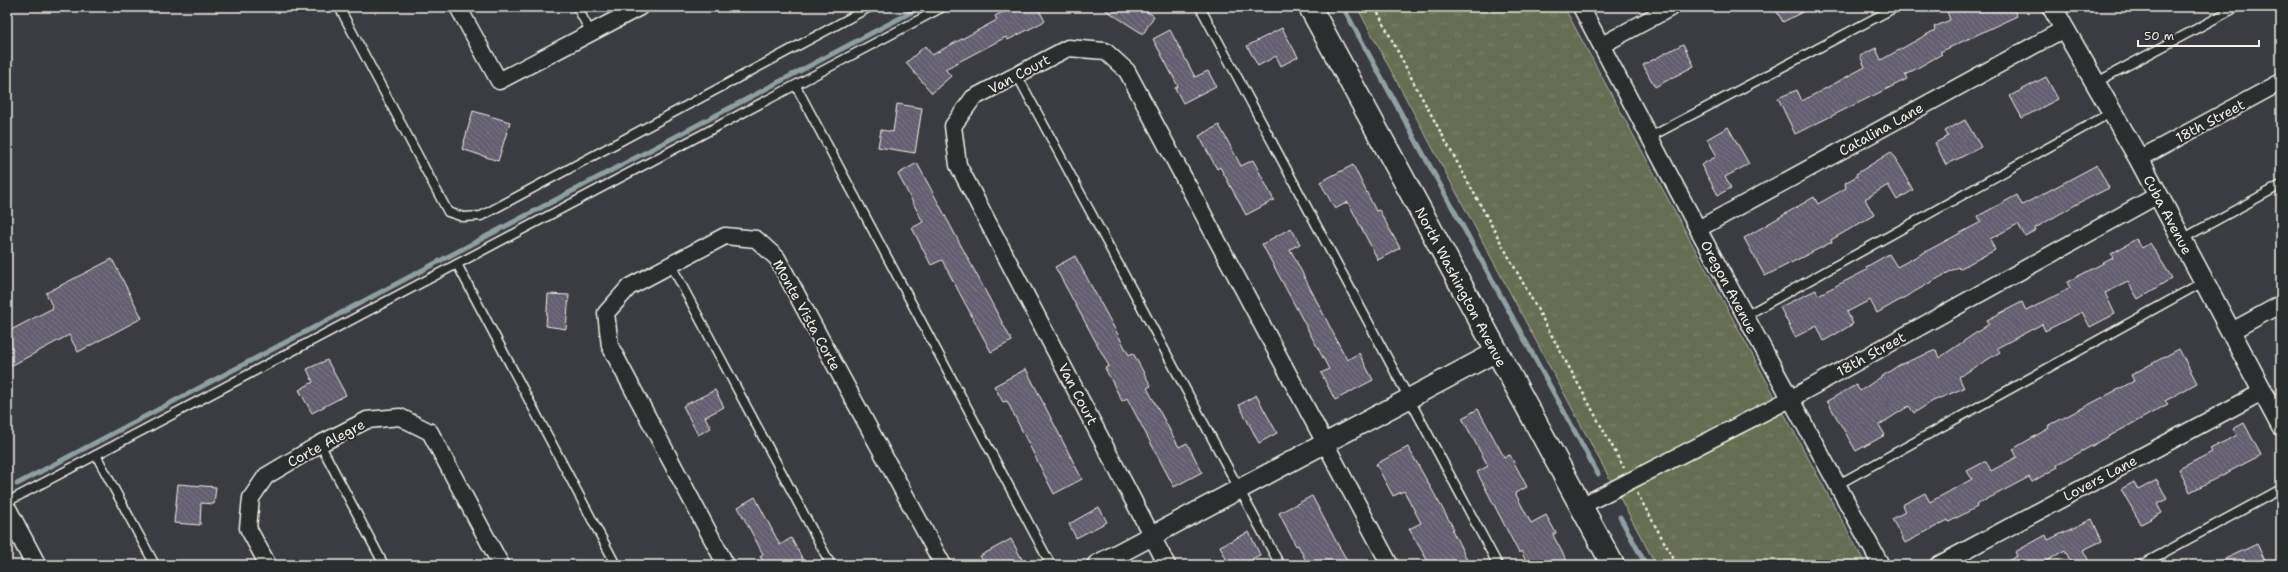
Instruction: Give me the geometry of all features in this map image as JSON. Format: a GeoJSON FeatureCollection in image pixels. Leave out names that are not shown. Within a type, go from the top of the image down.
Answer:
{"type":"FeatureCollection","features":[{"type":"Feature","properties":{"kind":"main road","name":"North Washington Avenue"},"geometry":{"type":"LineString","coordinates":[[1310,7],[1613,565]]}},
{"type":"Feature","properties":{"kind":"street"},"geometry":{"type":"LineString","coordinates":[[458,7],[499,81],[640,7]]}},
{"type":"Feature","properties":{"kind":"street","name":"Oregon Avenue"},"geometry":{"type":"LineString","coordinates":[[1581,7],[1698,229],[1881,565]]}},
{"type":"Feature","properties":{"kind":"street"},"geometry":{"type":"LineString","coordinates":[[1602,45],[1672,7]]}},
{"type":"Feature","properties":{"kind":"street","name":"Cuba Avenue"},"geometry":{"type":"LineString","coordinates":[[2052,7],[2139,159],[2203,282],[2281,426]]}},
{"type":"Feature","properties":{"kind":"street","name":"Catalina Lane"},"geometry":{"type":"LineString","coordinates":[[1698,229],[2064,29]]}},
{"type":"Feature","properties":{"kind":"street","name":"Van Court"},"geometry":{"type":"LineString","coordinates":[[1167,565],[958,165],[953,126],[973,98],[1068,48],[1105,51],[1127,71],[1390,565]]}},
{"type":"Feature","properties":{"kind":"street","name":"18th Street"},"geometry":{"type":"LineString","coordinates":[[2139,159],[2281,82]]}},
{"type":"Feature","properties":{"kind":"street","name":"18th Street"},"geometry":{"type":"LineString","coordinates":[[1581,506],[1631,482],[1790,399],[2158,196]]}},
{"type":"Feature","properties":{"kind":"street","name":"Monte Vista Corte"},"geometry":{"type":"LineString","coordinates":[[726,565],[610,346],[606,313],[629,286],[725,236],[756,239],[777,258],[943,565]]}},
{"type":"Feature","properties":{"kind":"street"},"geometry":{"type":"LineString","coordinates":[[2230,332],[2281,304]]}},
{"type":"Feature","properties":{"kind":"street"},"geometry":{"type":"LineString","coordinates":[[1097,565],[1496,352]]}},
{"type":"Feature","properties":{"kind":"street","name":"Lovers Lane"},"geometry":{"type":"LineString","coordinates":[[1938,565],[2262,392]]}},
{"type":"Feature","properties":{"kind":"street","name":"Corte Alegre"},"geometry":{"type":"LineString","coordinates":[[268,565],[248,528],[251,498],[266,476],[320,444],[367,420],[400,417],[430,432],[501,565]]}},
{"type":"Feature","properties":{"kind":"street"},"geometry":{"type":"LineString","coordinates":[[7,510],[36,565]]}},
{"type":"Feature","properties":{"kind":"lane"},"geometry":{"type":"LineString","coordinates":[[338,7],[448,212],[463,217],[481,216],[870,7]]}},
{"type":"Feature","properties":{"kind":"lane"},"geometry":{"type":"LineString","coordinates":[[577,7],[591,33]]}},
{"type":"Feature","properties":{"kind":"lane"},"geometry":{"type":"LineString","coordinates":[[7,502],[943,7]]}},
{"type":"Feature","properties":{"kind":"lane"},"geometry":{"type":"LineString","coordinates":[[1200,7],[1498,565]]}},
{"type":"Feature","properties":{"kind":"lane"},"geometry":{"type":"LineString","coordinates":[[1650,137],[1896,7]]}},
{"type":"Feature","properties":{"kind":"lane"},"geometry":{"type":"LineString","coordinates":[[2095,82],[2237,7]]}},
{"type":"Feature","properties":{"kind":"lane"},"geometry":{"type":"LineString","coordinates":[[1017,75],[1280,565]]}},
{"type":"Feature","properties":{"kind":"lane"},"geometry":{"type":"LineString","coordinates":[[796,86],[1052,565]]}},
{"type":"Feature","properties":{"kind":"lane"},"geometry":{"type":"LineString","coordinates":[[1745,316],[2112,112]]}},
{"type":"Feature","properties":{"kind":"lane"},"geometry":{"type":"LineString","coordinates":[[2181,239],[2281,185]]}},
{"type":"Feature","properties":{"kind":"lane"},"geometry":{"type":"LineString","coordinates":[[457,264],[616,565]]}},
{"type":"Feature","properties":{"kind":"lane"},"geometry":{"type":"LineString","coordinates":[[671,265],[831,565]]}},
{"type":"Feature","properties":{"kind":"lane"},"geometry":{"type":"LineString","coordinates":[[1837,485],[2203,282]]}},
{"type":"Feature","properties":{"kind":"lane"},"geometry":{"type":"LineString","coordinates":[[320,444],[384,565]]}},
{"type":"Feature","properties":{"kind":"lane"},"geometry":{"type":"LineString","coordinates":[[96,455],[155,565]]}},
{"type":"Feature","properties":{"kind":"lane"},"geometry":{"type":"LineString","coordinates":[[2140,565],[2281,489]]}},
{"type":"Feature","properties":{"kind":"path"},"geometry":{"type":"LineString","coordinates":[[1375,7],[1415,84],[1677,565]]}},
{"type":"Feature","properties":{"kind":"green space"},"geometry":{"type":"Polygon","coordinates":[[[1357,7],[1564,7],[1866,565],[1656,565],[1357,7]]]}},
{"type":"Feature","properties":{"kind":"building"},"geometry":{"type":"Polygon","coordinates":[[[1012,7],[1037,7],[1045,21],[1008,40],[1006,37],[945,69],[951,76],[932,93],[906,63],[925,46],[932,55],[997,20],[995,16],[1012,7]]]}},
{"type":"Feature","properties":{"kind":"building"},"geometry":{"type":"Polygon","coordinates":[[[1101,7],[1139,7],[1154,16],[1143,34],[1101,7]]]}},
{"type":"Feature","properties":{"kind":"building"},"geometry":{"type":"Polygon","coordinates":[[[1774,7],[1812,7],[1783,22],[1774,7]]]}},
{"type":"Feature","properties":{"kind":"building"},"geometry":{"type":"Polygon","coordinates":[[[1957,7],[2012,7],[2017,16],[1940,52],[1942,54],[1905,75],[1907,79],[1795,134],[1778,98],[1797,90],[1802,101],[1865,67],[1860,56],[1876,48],[1881,60],[1935,30],[1934,27],[1950,20],[1947,11],[1957,7]]]}},
{"type":"Feature","properties":{"kind":"building"},"geometry":{"type":"Polygon","coordinates":[[[1282,28],[1298,57],[1281,66],[1276,56],[1258,66],[1247,46],[1282,28]]]}},
{"type":"Feature","properties":{"kind":"building"},"geometry":{"type":"Polygon","coordinates":[[[1170,30],[1195,77],[1208,71],[1216,86],[1183,103],[1175,88],[1178,86],[1153,39],[1170,30]]]}},
{"type":"Feature","properties":{"kind":"building"},"geometry":{"type":"Polygon","coordinates":[[[1683,44],[1694,66],[1655,87],[1643,65],[1683,44]]]}},
{"type":"Feature","properties":{"kind":"building"},"geometry":{"type":"Polygon","coordinates":[[[2046,77],[2058,99],[2022,118],[2010,96],[2046,77]]]}},
{"type":"Feature","properties":{"kind":"building"},"geometry":{"type":"Polygon","coordinates":[[[897,104],[922,108],[915,153],[878,147],[881,130],[893,132],[897,104]]]}},
{"type":"Feature","properties":{"kind":"building"},"geometry":{"type":"Polygon","coordinates":[[[473,111],[510,122],[498,161],[462,149],[473,111]]]}},
{"type":"Feature","properties":{"kind":"building"},"geometry":{"type":"Polygon","coordinates":[[[1965,120],[1981,147],[1946,165],[1935,143],[1948,136],[1945,131],[1965,120]]]}},
{"type":"Feature","properties":{"kind":"building"},"geometry":{"type":"Polygon","coordinates":[[[1219,125],[1241,166],[1253,160],[1274,200],[1246,215],[1220,167],[1217,169],[1199,136],[1219,125]]]}},
{"type":"Feature","properties":{"kind":"building"},"geometry":{"type":"Polygon","coordinates":[[[1728,127],[1749,164],[1725,177],[1731,188],[1718,195],[1701,165],[1717,156],[1707,139],[1728,127]]]}},
{"type":"Feature","properties":{"kind":"building"},"geometry":{"type":"Polygon","coordinates":[[[1891,152],[1913,190],[1897,200],[1888,185],[1865,199],[1874,215],[1831,240],[1832,242],[1765,276],[1744,238],[1814,197],[1818,204],[1846,188],[1845,183],[1857,176],[1856,174],[1891,152]]]}},
{"type":"Feature","properties":{"kind":"building"},"geometry":{"type":"Polygon","coordinates":[[[917,163],[1012,341],[991,352],[942,260],[931,265],[912,228],[923,222],[898,174],[917,163]]]}},
{"type":"Feature","properties":{"kind":"building"},"geometry":{"type":"Polygon","coordinates":[[[1353,165],[1376,211],[1379,210],[1400,248],[1378,260],[1348,202],[1335,209],[1320,182],[1353,165]]]}},
{"type":"Feature","properties":{"kind":"building"},"geometry":{"type":"Polygon","coordinates":[[[2097,165],[2109,188],[2035,228],[2036,230],[2025,236],[2018,224],[1990,239],[1995,250],[1959,269],[1958,267],[1877,313],[1870,300],[1847,312],[1853,324],[1824,341],[1817,326],[1795,337],[1780,307],[1816,290],[1818,295],[1867,270],[1866,267],[1889,254],[1897,267],[1981,222],[1978,216],[2017,195],[2022,205],[2097,165]]]}},
{"type":"Feature","properties":{"kind":"building"},"geometry":{"type":"Polygon","coordinates":[[[1291,228],[1300,244],[1290,249],[1347,360],[1359,353],[1373,380],[1335,400],[1321,373],[1329,369],[1262,244],[1291,228]]]}},
{"type":"Feature","properties":{"kind":"building"},"geometry":{"type":"Polygon","coordinates":[[[2136,239],[2142,248],[2150,243],[2172,278],[2138,299],[2128,282],[2105,293],[2115,314],[2090,327],[2082,312],[2045,331],[2042,324],[1997,348],[2000,352],[1959,377],[1964,388],[1933,401],[1914,413],[1909,406],[1879,425],[1885,435],[1856,451],[1827,401],[1856,385],[1860,391],[1899,365],[1936,350],[1939,358],[1989,324],[1987,320],[2022,302],[2026,311],[2070,288],[2067,282],[2113,258],[2111,254],[2136,239]]]}},
{"type":"Feature","properties":{"kind":"building"},"geometry":{"type":"Polygon","coordinates":[[[1075,256],[1129,355],[1133,353],[1151,386],[1147,388],[1179,447],[1187,443],[1202,472],[1174,487],[1127,398],[1122,401],[1105,368],[1109,366],[1055,267],[1075,256]]]}},
{"type":"Feature","properties":{"kind":"building"},"geometry":{"type":"Polygon","coordinates":[[[112,259],[142,318],[78,352],[69,335],[7,368],[7,332],[53,308],[46,293],[112,259]]]}},
{"type":"Feature","properties":{"kind":"building"},"geometry":{"type":"Polygon","coordinates":[[[548,294],[569,295],[566,329],[546,326],[548,294]]]}},
{"type":"Feature","properties":{"kind":"building"},"geometry":{"type":"Polygon","coordinates":[[[2179,349],[2197,383],[2165,401],[2168,404],[2057,465],[2058,467],[2032,482],[2029,477],[1976,505],[1977,507],[1949,522],[1948,520],[1905,543],[1892,519],[1905,512],[1902,505],[1925,493],[1930,502],[1972,479],[1967,471],[1986,461],[1991,471],[2017,457],[2013,449],[2049,428],[2048,426],[2134,381],[2131,375],[2179,349]]]}},
{"type":"Feature","properties":{"kind":"building"},"geometry":{"type":"Polygon","coordinates":[[[327,360],[346,395],[312,413],[299,390],[313,382],[307,369],[327,360]]]}},
{"type":"Feature","properties":{"kind":"building"},"geometry":{"type":"Polygon","coordinates":[[[1026,369],[1082,479],[1054,494],[1007,401],[1003,402],[994,386],[1026,369]]]}},
{"type":"Feature","properties":{"kind":"building"},"geometry":{"type":"Polygon","coordinates":[[[715,390],[724,407],[705,417],[711,428],[698,435],[683,406],[715,390]]]}},
{"type":"Feature","properties":{"kind":"building"},"geometry":{"type":"Polygon","coordinates":[[[1256,395],[1277,433],[1259,443],[1239,405],[1256,395]]]}},
{"type":"Feature","properties":{"kind":"building"},"geometry":{"type":"Polygon","coordinates":[[[1478,409],[1504,457],[1510,455],[1527,487],[1515,493],[1531,523],[1546,515],[1556,533],[1553,535],[1569,565],[1528,565],[1521,551],[1519,553],[1477,472],[1488,466],[1462,418],[1478,409]]]}},
{"type":"Feature","properties":{"kind":"building"},"geometry":{"type":"Polygon","coordinates":[[[2244,423],[2261,455],[2190,492],[2179,469],[2212,452],[2210,449],[2237,435],[2233,429],[2244,423]]]}},
{"type":"Feature","properties":{"kind":"building"},"geometry":{"type":"Polygon","coordinates":[[[1408,447],[1454,529],[1452,530],[1470,565],[1430,565],[1409,529],[1421,523],[1404,491],[1393,496],[1376,464],[1408,447]]]}},
{"type":"Feature","properties":{"kind":"building"},"geometry":{"type":"Polygon","coordinates":[[[2157,480],[2167,499],[2157,504],[2162,513],[2141,524],[2121,489],[2134,482],[2138,490],[2157,480]]]}},
{"type":"Feature","properties":{"kind":"building"},"geometry":{"type":"Polygon","coordinates":[[[178,484],[216,487],[214,504],[201,503],[200,525],[174,523],[178,484]]]}},
{"type":"Feature","properties":{"kind":"building"},"geometry":{"type":"Polygon","coordinates":[[[1312,496],[1350,565],[1308,565],[1298,545],[1296,546],[1279,513],[1312,496]]]}},
{"type":"Feature","properties":{"kind":"building"},"geometry":{"type":"Polygon","coordinates":[[[755,497],[780,545],[791,538],[806,565],[765,565],[760,556],[763,554],[738,507],[755,497]]]}},
{"type":"Feature","properties":{"kind":"building"},"geometry":{"type":"Polygon","coordinates":[[[1099,507],[1107,522],[1076,538],[1069,524],[1099,507]]]}},
{"type":"Feature","properties":{"kind":"building"},"geometry":{"type":"Polygon","coordinates":[[[2092,519],[2102,541],[2083,550],[2091,565],[2072,565],[2065,550],[2040,565],[2001,565],[2017,556],[2015,552],[2046,535],[2048,540],[2092,519]]]}},
{"type":"Feature","properties":{"kind":"building"},"geometry":{"type":"Polygon","coordinates":[[[1249,532],[1260,555],[1252,559],[1255,565],[1229,565],[1220,546],[1249,532]]]}},
{"type":"Feature","properties":{"kind":"building"},"geometry":{"type":"Polygon","coordinates":[[[1011,539],[1025,565],[985,565],[980,556],[1011,539]]]}},
{"type":"Feature","properties":{"kind":"building"},"geometry":{"type":"Polygon","coordinates":[[[2257,544],[2267,565],[2212,565],[2257,544]]]}},
{"type":"Feature","properties":{"kind":"waterway"},"geometry":{"type":"LineString","coordinates":[[17,484],[921,7]]}},
{"type":"Feature","properties":{"kind":"waterway"},"geometry":{"type":"LineString","coordinates":[[1343,7],[1598,474]]}},
{"type":"Feature","properties":{"kind":"waterway"},"geometry":{"type":"LineString","coordinates":[[1620,517],[1646,565]]}}]}
